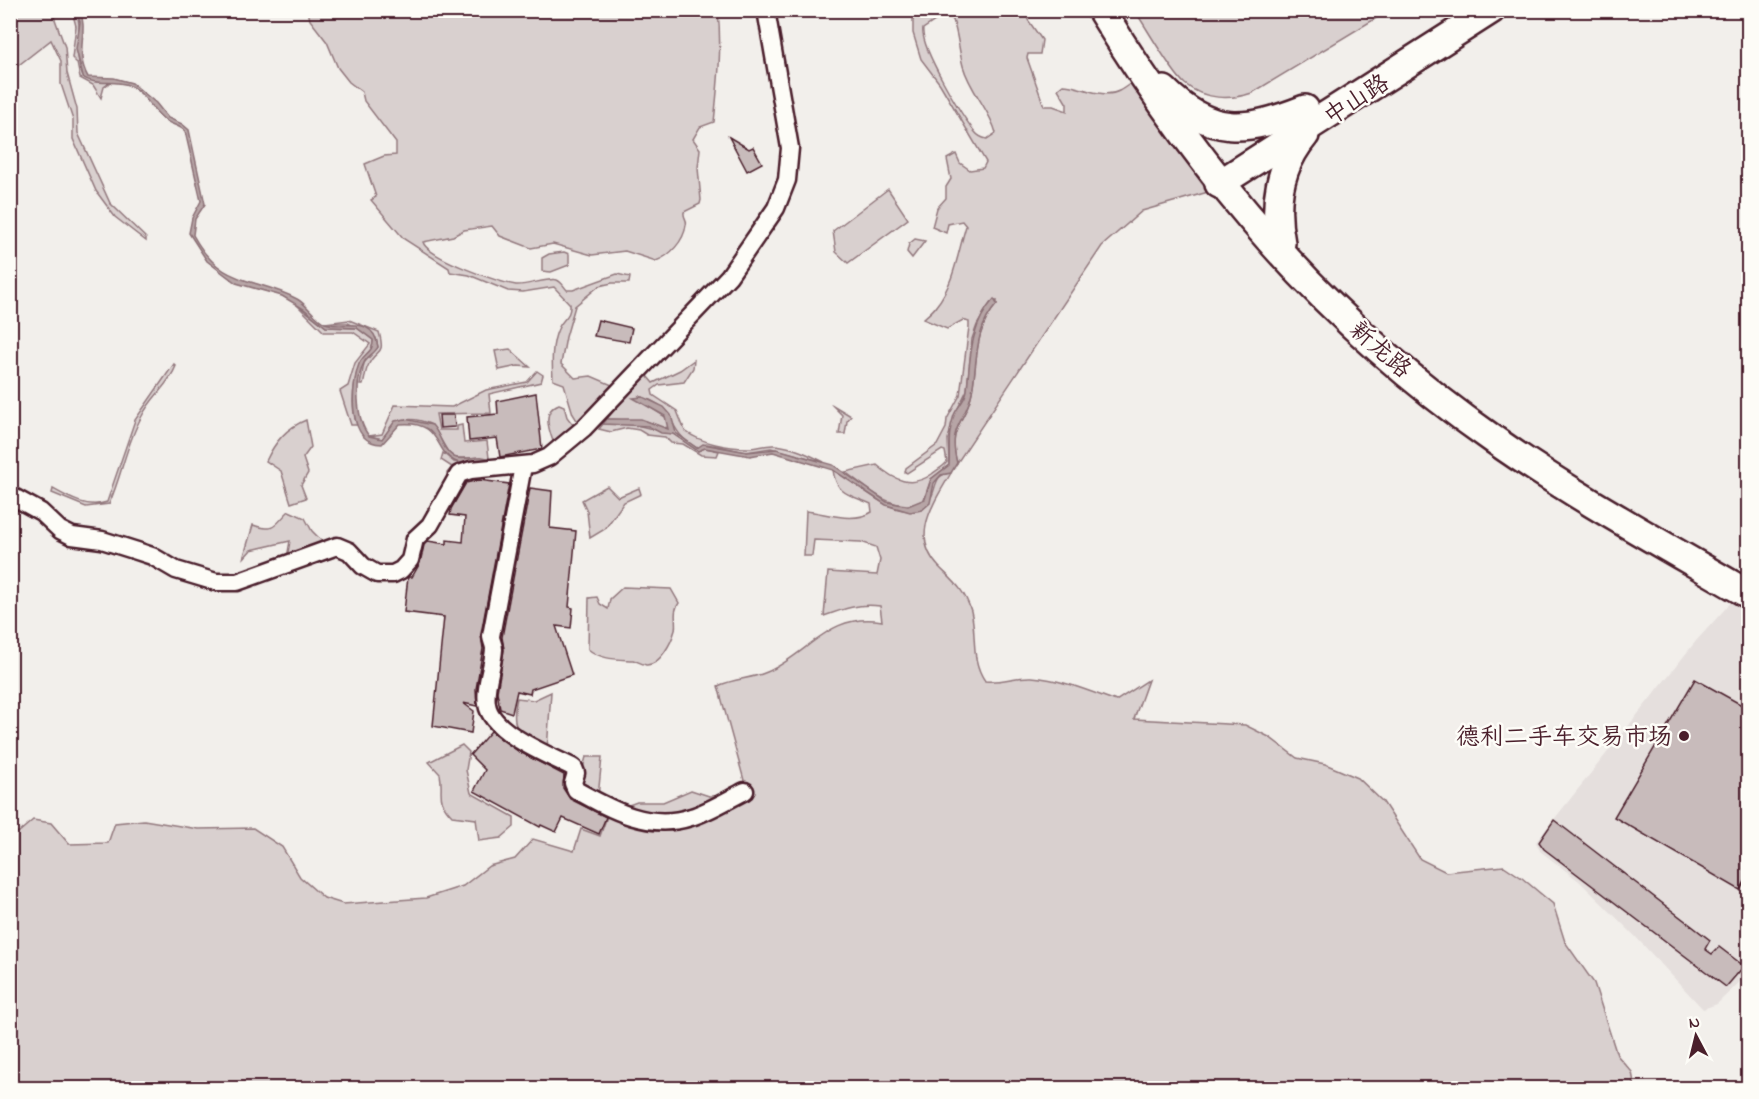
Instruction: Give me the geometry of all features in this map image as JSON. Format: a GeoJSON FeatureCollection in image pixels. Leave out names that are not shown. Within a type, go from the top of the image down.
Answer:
{"type":"FeatureCollection","features":[{"type":"Feature","properties":{"kind":"main road","name":"新龙路"},"geometry":{"type":"LineString","coordinates":[[1101,10],[1143,79],[1300,275],[1371,342],[1492,439],[1618,520],[1749,594]]}},
{"type":"Feature","properties":{"kind":"main road","name":"新龙路"},"geometry":{"type":"LineString","coordinates":[[1109,10],[1150,76],[1218,174],[1303,269],[1366,330],[1412,369],[1497,434],[1622,514],[1749,587]]}},
{"type":"Feature","properties":{"kind":"main road","name":"中山路"},"geometry":{"type":"LineString","coordinates":[[1310,117],[1461,10]]}},
{"type":"Feature","properties":{"kind":"main road","name":"中山路"},"geometry":{"type":"LineString","coordinates":[[1218,174],[1491,10]]}},
{"type":"Feature","properties":{"kind":"main road"},"geometry":{"type":"LineString","coordinates":[[1150,76],[1181,107],[1200,119],[1219,125],[1253,125],[1310,117]]}},
{"type":"Feature","properties":{"kind":"main road"},"geometry":{"type":"LineString","coordinates":[[1281,243],[1277,211],[1282,176],[1310,117]]}},
{"type":"Feature","properties":{"kind":"street"},"geometry":{"type":"LineString","coordinates":[[10,495],[41,512],[60,530],[72,536],[102,540],[145,553],[176,570],[224,584],[237,582],[337,546],[349,551],[363,566],[377,574],[393,574],[407,566],[415,539],[430,525],[459,474],[471,470],[523,466],[549,457],[584,428],[729,276],[783,195],[790,148],[766,10]]}},
{"type":"Feature","properties":{"kind":"street"},"geometry":{"type":"LineString","coordinates":[[523,466],[491,636],[494,645],[487,698],[491,715],[504,728],[530,746],[574,768],[576,773],[573,783],[576,790],[631,818],[647,822],[691,817],[745,791]]}},
{"type":"Feature","properties":{"kind":"shaded area"},"geometry":{"type":"Polygon","coordinates":[[[11,10],[52,11],[65,47],[67,73],[77,109],[78,133],[110,203],[146,238],[146,241],[115,217],[96,191],[73,139],[73,120],[61,84],[61,61],[51,40],[11,71],[11,10]]]}},
{"type":"Feature","properties":{"kind":"shaded area"},"geometry":{"type":"Polygon","coordinates":[[[72,11],[76,11],[78,18],[78,59],[83,77],[97,82],[112,81],[104,87],[101,98],[93,85],[80,78],[77,63],[72,58],[76,26],[72,11]]]}},
{"type":"Feature","properties":{"kind":"shaded area"},"geometry":{"type":"Polygon","coordinates":[[[76,11],[80,11],[82,19],[82,59],[88,77],[114,78],[132,83],[156,103],[168,118],[189,130],[205,204],[195,219],[193,235],[215,264],[239,278],[297,299],[325,323],[364,326],[375,336],[378,347],[361,369],[358,389],[361,420],[369,436],[382,439],[395,421],[405,419],[432,425],[447,450],[454,457],[463,459],[483,457],[491,461],[470,464],[456,462],[447,455],[429,430],[417,425],[400,424],[382,444],[370,441],[362,435],[354,412],[354,386],[359,364],[372,347],[373,340],[357,328],[326,327],[304,309],[282,296],[236,283],[207,261],[189,233],[192,218],[201,201],[185,131],[167,122],[134,88],[128,85],[88,80],[83,77],[76,49],[80,22],[76,11]]]}},
{"type":"Feature","properties":{"kind":"shaded area"},"geometry":{"type":"Polygon","coordinates":[[[308,11],[718,11],[720,52],[714,122],[700,127],[693,139],[700,149],[698,168],[701,200],[700,204],[684,212],[685,231],[676,247],[666,256],[656,261],[625,251],[592,255],[553,244],[531,248],[500,236],[492,226],[464,230],[453,236],[423,242],[437,255],[450,262],[516,285],[554,279],[567,290],[573,290],[617,274],[630,277],[629,283],[599,286],[575,306],[561,364],[575,378],[591,376],[612,385],[578,422],[573,414],[564,384],[553,380],[554,341],[560,325],[568,315],[570,304],[554,287],[523,292],[508,291],[469,275],[450,272],[449,268],[404,239],[371,200],[376,197],[365,164],[384,156],[396,155],[396,143],[364,101],[362,92],[349,82],[338,68],[327,42],[310,20],[308,11]]]}},
{"type":"Feature","properties":{"kind":"shaded area"},"geometry":{"type":"Polygon","coordinates":[[[913,11],[1027,11],[1028,20],[1042,40],[1040,54],[1028,54],[1027,58],[1044,106],[1053,106],[1067,111],[1067,104],[1058,89],[1063,85],[1105,94],[1119,91],[1131,83],[1208,192],[1142,211],[1102,246],[957,463],[954,441],[972,392],[980,336],[989,314],[997,304],[997,301],[991,302],[977,325],[972,339],[967,390],[955,414],[948,439],[949,465],[931,479],[923,502],[901,505],[881,498],[845,472],[877,465],[890,475],[910,482],[924,479],[947,462],[945,451],[942,450],[907,473],[905,472],[906,468],[937,445],[946,428],[947,419],[960,395],[969,327],[969,322],[963,320],[947,329],[923,319],[935,308],[947,288],[966,226],[962,221],[948,224],[946,233],[932,227],[937,208],[946,198],[946,187],[951,179],[947,159],[956,154],[960,163],[970,170],[983,168],[986,162],[940,84],[921,59],[913,33],[913,11]],[[947,16],[941,17],[923,29],[924,38],[943,81],[961,112],[976,133],[987,139],[996,133],[966,75],[953,20],[947,16]]]}},
{"type":"Feature","properties":{"kind":"shaded area"},"geometry":{"type":"Polygon","coordinates":[[[1135,11],[1388,11],[1252,93],[1235,97],[1218,97],[1192,89],[1179,78],[1135,11]]]}},
{"type":"Feature","properties":{"kind":"shaded area"},"geometry":{"type":"Polygon","coordinates":[[[888,189],[908,219],[848,263],[836,252],[833,231],[888,189]]]}},
{"type":"Feature","properties":{"kind":"shaded area"},"geometry":{"type":"Polygon","coordinates":[[[915,239],[925,241],[912,258],[907,252],[909,244],[915,239]]]}},
{"type":"Feature","properties":{"kind":"shaded area"},"geometry":{"type":"Polygon","coordinates":[[[564,252],[569,254],[569,265],[551,272],[542,271],[542,258],[549,254],[564,252]]]}},
{"type":"Feature","properties":{"kind":"shaded area"},"geometry":{"type":"Polygon","coordinates":[[[994,299],[997,304],[989,314],[980,336],[972,392],[954,440],[957,463],[951,473],[941,475],[934,483],[930,503],[922,510],[910,512],[886,505],[833,470],[773,452],[750,456],[705,448],[698,451],[673,434],[661,433],[648,426],[603,424],[607,419],[641,419],[668,429],[665,416],[633,398],[643,397],[664,407],[671,415],[676,433],[697,448],[703,444],[747,452],[777,449],[833,465],[887,502],[908,506],[925,499],[931,479],[949,465],[950,429],[954,415],[966,394],[973,342],[980,320],[994,299]]]}},
{"type":"Feature","properties":{"kind":"shaded area"},"geometry":{"type":"Polygon","coordinates":[[[295,303],[326,327],[357,328],[373,340],[371,349],[359,367],[355,383],[353,401],[357,425],[351,425],[340,391],[348,386],[355,363],[370,344],[353,332],[324,332],[295,303]]]}},
{"type":"Feature","properties":{"kind":"shaded area"},"geometry":{"type":"Polygon","coordinates":[[[349,320],[379,332],[381,340],[381,349],[368,366],[363,385],[360,385],[364,363],[378,347],[376,338],[348,323],[325,323],[349,320]]]}},
{"type":"Feature","properties":{"kind":"shaded area"},"geometry":{"type":"Polygon","coordinates":[[[510,349],[530,367],[518,366],[499,370],[495,351],[510,349]]]}},
{"type":"Feature","properties":{"kind":"shaded area"},"geometry":{"type":"Polygon","coordinates":[[[694,360],[693,368],[684,382],[659,385],[652,390],[653,395],[677,411],[685,431],[699,439],[723,446],[748,448],[782,446],[824,462],[771,448],[746,452],[707,444],[697,448],[686,441],[661,407],[639,396],[643,403],[667,418],[669,427],[663,428],[646,421],[607,419],[627,393],[651,369],[647,376],[653,383],[680,370],[694,360]]]}},
{"type":"Feature","properties":{"kind":"shaded area"},"geometry":{"type":"Polygon","coordinates":[[[174,364],[176,366],[173,373],[146,409],[137,427],[109,504],[86,507],[52,493],[53,489],[86,503],[107,502],[135,420],[174,364]]]}},
{"type":"Feature","properties":{"kind":"shaded area"},"geometry":{"type":"Polygon","coordinates":[[[537,371],[543,375],[541,382],[489,394],[491,413],[436,414],[439,430],[457,430],[457,426],[462,425],[464,443],[487,441],[489,458],[455,458],[448,452],[432,425],[416,420],[398,423],[382,439],[369,436],[382,434],[395,405],[452,407],[486,390],[527,382],[537,371]]]}},
{"type":"Feature","properties":{"kind":"shaded area"},"geometry":{"type":"Polygon","coordinates":[[[559,404],[564,406],[567,417],[574,426],[554,444],[548,416],[553,407],[559,404]]]}},
{"type":"Feature","properties":{"kind":"shaded area"},"geometry":{"type":"Polygon","coordinates":[[[831,404],[851,416],[847,421],[845,434],[839,434],[842,415],[831,404]]]}},
{"type":"Feature","properties":{"kind":"shaded area"},"geometry":{"type":"Polygon","coordinates":[[[306,420],[311,447],[303,458],[308,473],[301,485],[306,498],[291,503],[281,471],[266,461],[282,436],[306,420]]]}},
{"type":"Feature","properties":{"kind":"shaded area"},"geometry":{"type":"Polygon","coordinates":[[[628,423],[673,434],[698,451],[705,448],[719,451],[717,456],[701,455],[683,444],[671,443],[665,437],[647,435],[639,430],[627,428],[611,432],[599,429],[603,424],[628,423]]]}},
{"type":"Feature","properties":{"kind":"shaded area"},"geometry":{"type":"Polygon","coordinates":[[[443,453],[454,462],[468,464],[447,484],[447,473],[452,467],[441,460],[443,453]]]}},
{"type":"Feature","properties":{"kind":"shaded area"},"geometry":{"type":"Polygon","coordinates":[[[833,470],[885,504],[909,511],[922,510],[932,495],[938,479],[951,473],[927,520],[926,543],[930,555],[958,586],[971,611],[977,664],[985,681],[1026,677],[1043,678],[1116,701],[1148,680],[1134,719],[1245,725],[1269,737],[1297,758],[1325,764],[1358,778],[1383,802],[1420,859],[1446,872],[1504,866],[1522,878],[1553,904],[1565,942],[1594,983],[1617,1055],[1632,1072],[1635,1088],[11,1088],[10,834],[19,832],[33,820],[51,823],[69,844],[108,843],[115,823],[144,820],[198,829],[253,828],[282,847],[300,877],[324,898],[343,904],[426,898],[463,886],[489,866],[515,859],[533,839],[574,851],[581,829],[600,836],[609,811],[639,825],[750,791],[752,786],[745,784],[718,686],[767,672],[796,655],[821,636],[848,622],[882,621],[880,606],[872,605],[851,607],[824,616],[828,572],[877,575],[880,560],[876,547],[861,542],[814,540],[812,556],[804,556],[806,511],[840,517],[857,517],[872,512],[871,504],[851,496],[837,485],[833,470]]]}},
{"type":"Feature","properties":{"kind":"shaded area"},"geometry":{"type":"Polygon","coordinates":[[[607,486],[618,497],[639,488],[641,494],[624,502],[605,529],[590,538],[587,511],[582,500],[607,486]]]}},
{"type":"Feature","properties":{"kind":"shaded area"},"geometry":{"type":"Polygon","coordinates":[[[289,511],[305,518],[312,531],[325,544],[287,558],[290,541],[251,550],[243,559],[253,525],[271,528],[289,511]]]}},
{"type":"Feature","properties":{"kind":"shaded area"},"geometry":{"type":"Polygon","coordinates":[[[623,587],[671,589],[679,603],[676,610],[675,630],[665,652],[656,662],[646,665],[633,660],[604,657],[588,649],[589,598],[597,597],[600,604],[608,609],[610,599],[623,587]]]}},
{"type":"Feature","properties":{"kind":"shaded area","name":"德利二手车交易市场"},"geometry":{"type":"Polygon","coordinates":[[[1735,598],[1748,601],[1748,974],[1717,1004],[1703,1009],[1633,934],[1579,881],[1540,851],[1536,842],[1696,641],[1735,598]]]}},
{"type":"Feature","properties":{"kind":"shaded area"},"geometry":{"type":"Polygon","coordinates":[[[551,692],[547,750],[519,730],[516,725],[515,710],[517,698],[534,700],[551,692]]]}},
{"type":"Feature","properties":{"kind":"shaded area"},"geometry":{"type":"Polygon","coordinates":[[[462,745],[469,752],[466,770],[471,793],[514,817],[514,827],[501,838],[479,841],[476,819],[452,816],[444,805],[441,796],[440,774],[429,762],[462,745]]]}},
{"type":"Feature","properties":{"kind":"shaded area"},"geometry":{"type":"Polygon","coordinates":[[[586,757],[602,757],[598,797],[583,785],[582,771],[586,757]]]}},
{"type":"Feature","properties":{"kind":"shaded area"},"geometry":{"type":"Polygon","coordinates":[[[691,790],[709,796],[725,796],[665,817],[623,807],[637,802],[663,802],[691,790]]]}},
{"type":"Feature","properties":{"kind":"building"},"geometry":{"type":"Polygon","coordinates":[[[729,137],[749,149],[753,147],[762,163],[747,171],[729,137]]]}},
{"type":"Feature","properties":{"kind":"building"},"geometry":{"type":"Polygon","coordinates":[[[598,320],[632,328],[629,342],[594,336],[598,320]]]}},
{"type":"Feature","properties":{"kind":"building"},"geometry":{"type":"Polygon","coordinates":[[[536,393],[542,449],[500,457],[497,438],[469,441],[467,417],[498,414],[497,401],[536,393]]]}},
{"type":"Feature","properties":{"kind":"building"},"geometry":{"type":"Polygon","coordinates":[[[439,415],[454,415],[455,427],[440,428],[439,415]]]}},
{"type":"Feature","properties":{"kind":"building"},"geometry":{"type":"Polygon","coordinates":[[[479,480],[509,484],[481,634],[483,649],[476,689],[477,706],[463,703],[474,711],[471,733],[433,726],[444,617],[404,612],[408,577],[412,577],[420,563],[424,545],[428,541],[447,544],[447,540],[463,542],[465,517],[450,515],[451,509],[466,483],[479,480]]]}},
{"type":"Feature","properties":{"kind":"building"},"geometry":{"type":"Polygon","coordinates":[[[530,488],[552,491],[550,528],[576,531],[569,607],[573,608],[571,628],[556,626],[572,675],[531,689],[530,694],[517,691],[512,713],[500,709],[497,692],[504,650],[502,637],[530,488]]]}},
{"type":"Feature","properties":{"kind":"building"},"geometry":{"type":"Polygon","coordinates":[[[1695,679],[1749,709],[1749,875],[1740,890],[1614,817],[1695,679]]]}},
{"type":"Feature","properties":{"kind":"building"},"geometry":{"type":"Polygon","coordinates":[[[491,731],[518,751],[564,775],[563,788],[570,799],[606,817],[599,834],[563,818],[556,832],[541,825],[540,827],[474,791],[485,770],[470,755],[491,731]]]}},
{"type":"Feature","properties":{"kind":"building"},"geometry":{"type":"Polygon","coordinates":[[[1554,820],[1710,940],[1705,949],[1712,954],[1719,947],[1744,966],[1726,987],[1544,849],[1539,842],[1554,820]]]}},
{"type":"Feature","properties":{"kind":"place","name":"德利二手车交易市场"},"geometry":{"type":"Point","coordinates":[1684,736]}}]}
